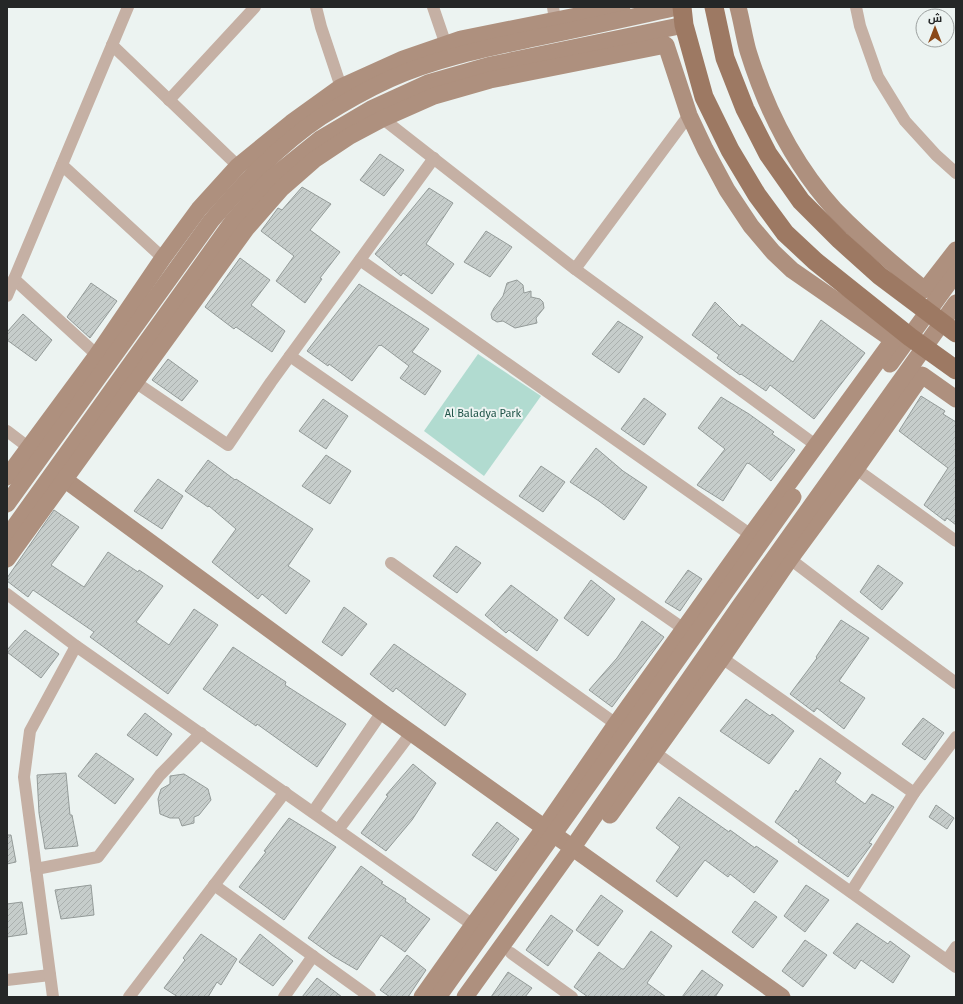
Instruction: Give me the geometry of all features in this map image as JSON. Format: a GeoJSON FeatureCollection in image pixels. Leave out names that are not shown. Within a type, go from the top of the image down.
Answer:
{"type":"FeatureCollection","features":[{"type":"Feature","properties":{"kind":"main road"},"geometry":{"type":"LineString","coordinates":[[7,477],[97,355],[163,258],[199,209],[238,166],[291,122],[341,87],[403,59],[461,39],[554,13],[622,7]]}},
{"type":"Feature","properties":{"kind":"main road"},"geometry":{"type":"LineString","coordinates":[[7,504],[211,221],[245,181],[280,149],[319,118],[352,98],[391,79],[441,61],[498,46],[678,7]]}},
{"type":"Feature","properties":{"kind":"main road"},"geometry":{"type":"LineString","coordinates":[[714,7],[725,58],[745,109],[768,154],[801,201],[840,240],[880,276],[942,323]]}},
{"type":"Feature","properties":{"kind":"main road"},"geometry":{"type":"LineString","coordinates":[[738,7],[748,50],[764,95],[778,126],[806,173],[835,209],[881,254],[925,290],[956,250]]}},
{"type":"Feature","properties":{"kind":"main road"},"geometry":{"type":"LineString","coordinates":[[7,537],[233,221],[269,180],[320,139],[376,114],[428,84],[491,65],[683,16],[704,97],[730,150],[757,195],[785,233],[815,261],[917,342],[956,370]]}},
{"type":"Feature","properties":{"kind":"main road"},"geometry":{"type":"LineString","coordinates":[[7,559],[246,229],[282,188],[314,160],[350,136],[376,114],[490,80],[666,45],[689,115],[727,190],[751,226],[773,252],[792,270],[893,340],[616,724],[550,830],[438,997]]}},
{"type":"Feature","properties":{"kind":"main road"},"geometry":{"type":"LineString","coordinates":[[942,323],[956,273]]}},
{"type":"Feature","properties":{"kind":"main road"},"geometry":{"type":"LineString","coordinates":[[422,997],[473,925],[550,830],[793,498],[917,342],[942,323],[956,303]]}},
{"type":"Feature","properties":{"kind":"main road"},"geometry":{"type":"LineString","coordinates":[[479,997],[511,953],[734,614],[917,342]]}},
{"type":"Feature","properties":{"kind":"main road"},"geometry":{"type":"LineString","coordinates":[[465,997],[654,752],[722,658],[790,558],[856,469],[922,375],[956,399]]}},
{"type":"Feature","properties":{"kind":"main road"},"geometry":{"type":"LineString","coordinates":[[64,479],[411,733],[550,830],[782,997]]}},
{"type":"Feature","properties":{"kind":"street"},"geometry":{"type":"LineString","coordinates":[[7,296],[128,7]]}},
{"type":"Feature","properties":{"kind":"street"},"geometry":{"type":"LineString","coordinates":[[169,100],[255,7]]}},
{"type":"Feature","properties":{"kind":"street"},"geometry":{"type":"LineString","coordinates":[[316,7],[341,87]]}},
{"type":"Feature","properties":{"kind":"street"},"geometry":{"type":"LineString","coordinates":[[433,7],[446,45]]}},
{"type":"Feature","properties":{"kind":"street"},"geometry":{"type":"LineString","coordinates":[[856,7],[860,26],[878,77],[905,121],[936,155],[956,173]]}},
{"type":"Feature","properties":{"kind":"street"},"geometry":{"type":"LineString","coordinates":[[112,46],[238,166]]}},
{"type":"Feature","properties":{"kind":"street"},"geometry":{"type":"LineString","coordinates":[[376,114],[575,269],[817,446]]}},
{"type":"Feature","properties":{"kind":"street"},"geometry":{"type":"LineString","coordinates":[[575,269],[689,115]]}},
{"type":"Feature","properties":{"kind":"street"},"geometry":{"type":"LineString","coordinates":[[135,382],[228,445],[290,356],[434,158]]}},
{"type":"Feature","properties":{"kind":"street"},"geometry":{"type":"LineString","coordinates":[[62,165],[163,258]]}},
{"type":"Feature","properties":{"kind":"street"},"geometry":{"type":"LineString","coordinates":[[360,260],[751,535]]}},
{"type":"Feature","properties":{"kind":"street"},"geometry":{"type":"LineString","coordinates":[[14,279],[97,355]]}},
{"type":"Feature","properties":{"kind":"street"},"geometry":{"type":"LineString","coordinates":[[290,356],[684,629]]}},
{"type":"Feature","properties":{"kind":"street"},"geometry":{"type":"LineString","coordinates":[[7,431],[28,447]]}},
{"type":"Feature","properties":{"kind":"street"},"geometry":{"type":"LineString","coordinates":[[856,469],[956,541]]}},
{"type":"Feature","properties":{"kind":"street"},"geometry":{"type":"LineString","coordinates":[[790,558],[853,607],[956,683]]}},
{"type":"Feature","properties":{"kind":"street"},"geometry":{"type":"LineString","coordinates":[[391,563],[616,724]]}},
{"type":"Feature","properties":{"kind":"street"},"geometry":{"type":"LineString","coordinates":[[7,594],[76,646],[473,925]]}},
{"type":"Feature","properties":{"kind":"street"},"geometry":{"type":"LineString","coordinates":[[53,997],[24,778],[30,731],[76,646]]}},
{"type":"Feature","properties":{"kind":"street"},"geometry":{"type":"LineString","coordinates":[[722,658],[914,793]]}},
{"type":"Feature","properties":{"kind":"street"},"geometry":{"type":"LineString","coordinates":[[312,812],[382,712]]}},
{"type":"Feature","properties":{"kind":"street"},"geometry":{"type":"LineString","coordinates":[[36,869],[98,857],[160,775],[201,733]]}},
{"type":"Feature","properties":{"kind":"street"},"geometry":{"type":"LineString","coordinates":[[338,830],[411,733]]}},
{"type":"Feature","properties":{"kind":"street"},"geometry":{"type":"LineString","coordinates":[[851,892],[914,793],[956,737]]}},
{"type":"Feature","properties":{"kind":"street"},"geometry":{"type":"LineString","coordinates":[[654,752],[951,964],[956,947]]}},
{"type":"Feature","properties":{"kind":"street"},"geometry":{"type":"LineString","coordinates":[[129,997],[285,792]]}},
{"type":"Feature","properties":{"kind":"street"},"geometry":{"type":"LineString","coordinates":[[214,885],[370,997]]}},
{"type":"Feature","properties":{"kind":"street"},"geometry":{"type":"LineString","coordinates":[[511,953],[572,997]]}},
{"type":"Feature","properties":{"kind":"street"},"geometry":{"type":"LineString","coordinates":[[284,997],[313,956]]}},
{"type":"Feature","properties":{"kind":"street"},"geometry":{"type":"LineString","coordinates":[[7,980],[50,975]]}},
{"type":"Feature","properties":{"kind":"green space","name":"Al Baladya Park"},"geometry":{"type":"Polygon","coordinates":[[[478,354],[541,396],[484,476],[424,431],[478,354]]]}},
{"type":"Feature","properties":{"kind":"building"},"geometry":{"type":"Polygon","coordinates":[[[380,154],[404,170],[384,196],[360,180],[380,154]]]}},
{"type":"Feature","properties":{"kind":"building"},"geometry":{"type":"Polygon","coordinates":[[[302,187],[331,204],[310,230],[340,252],[320,278],[322,279],[305,303],[276,281],[294,256],[261,231],[278,208],[282,210],[302,187]]]}},
{"type":"Feature","properties":{"kind":"building"},"geometry":{"type":"Polygon","coordinates":[[[429,188],[453,203],[426,244],[454,264],[432,294],[403,273],[401,276],[375,254],[429,188]]]}},
{"type":"Feature","properties":{"kind":"building"},"geometry":{"type":"Polygon","coordinates":[[[486,231],[512,247],[490,277],[464,262],[486,231]]]}},
{"type":"Feature","properties":{"kind":"building"},"geometry":{"type":"Polygon","coordinates":[[[240,258],[270,280],[251,305],[285,331],[272,352],[236,327],[234,329],[205,307],[240,258]]]}},
{"type":"Feature","properties":{"kind":"building"},"geometry":{"type":"Polygon","coordinates":[[[517,280],[523,285],[524,293],[531,291],[531,297],[540,299],[543,302],[544,308],[536,318],[537,323],[515,328],[503,321],[497,322],[492,319],[491,314],[503,296],[507,283],[517,280]]]}},
{"type":"Feature","properties":{"kind":"building"},"geometry":{"type":"Polygon","coordinates":[[[91,283],[117,301],[90,338],[67,317],[91,283]]]}},
{"type":"Feature","properties":{"kind":"building"},"geometry":{"type":"Polygon","coordinates":[[[359,284],[429,329],[412,352],[441,371],[425,395],[400,378],[409,366],[381,345],[379,345],[352,381],[329,364],[328,366],[307,351],[359,284]]]}},
{"type":"Feature","properties":{"kind":"building"},"geometry":{"type":"Polygon","coordinates":[[[715,302],[740,327],[742,324],[793,362],[821,320],[865,353],[814,419],[770,385],[766,391],[741,374],[740,375],[717,358],[719,355],[692,335],[715,302]]]}},
{"type":"Feature","properties":{"kind":"building"},"geometry":{"type":"Polygon","coordinates":[[[23,314],[52,340],[36,361],[7,340],[7,332],[23,314]]]}},
{"type":"Feature","properties":{"kind":"building"},"geometry":{"type":"Polygon","coordinates":[[[618,321],[643,337],[619,373],[592,354],[618,321]]]}},
{"type":"Feature","properties":{"kind":"building"},"geometry":{"type":"Polygon","coordinates":[[[168,359],[198,381],[182,401],[152,380],[168,359]]]}},
{"type":"Feature","properties":{"kind":"building"},"geometry":{"type":"Polygon","coordinates":[[[921,396],[945,411],[943,414],[956,422],[956,525],[947,518],[945,521],[924,505],[948,468],[899,431],[921,396]]]}},
{"type":"Feature","properties":{"kind":"building"},"geometry":{"type":"Polygon","coordinates":[[[721,397],[749,414],[774,432],[772,434],[795,450],[771,481],[747,463],[723,501],[697,485],[725,449],[698,428],[721,397]]]}},
{"type":"Feature","properties":{"kind":"building"},"geometry":{"type":"Polygon","coordinates":[[[644,398],[666,414],[644,445],[621,429],[644,398]]]}},
{"type":"Feature","properties":{"kind":"building"},"geometry":{"type":"Polygon","coordinates":[[[323,399],[348,416],[326,449],[299,431],[323,399]]]}},
{"type":"Feature","properties":{"kind":"building"},"geometry":{"type":"Polygon","coordinates":[[[596,448],[623,471],[647,487],[624,520],[570,482],[596,448]]]}},
{"type":"Feature","properties":{"kind":"building"},"geometry":{"type":"Polygon","coordinates":[[[326,455],[351,471],[330,504],[302,486],[326,455]]]}},
{"type":"Feature","properties":{"kind":"building"},"geometry":{"type":"Polygon","coordinates":[[[208,460],[235,480],[236,479],[313,529],[288,566],[310,581],[286,614],[262,594],[258,599],[212,562],[236,529],[209,506],[208,507],[185,491],[208,460]]]}},
{"type":"Feature","properties":{"kind":"building"},"geometry":{"type":"Polygon","coordinates":[[[541,466],[565,482],[543,512],[519,496],[541,466]]]}},
{"type":"Feature","properties":{"kind":"building"},"geometry":{"type":"Polygon","coordinates":[[[158,479],[183,496],[162,529],[134,511],[158,479]]]}},
{"type":"Feature","properties":{"kind":"building"},"geometry":{"type":"Polygon","coordinates":[[[54,510],[79,527],[51,565],[84,587],[108,552],[138,572],[139,570],[163,586],[136,622],[169,645],[194,609],[218,625],[168,694],[90,637],[94,632],[33,590],[28,597],[7,581],[7,578],[54,510]]]}},
{"type":"Feature","properties":{"kind":"building"},"geometry":{"type":"Polygon","coordinates":[[[456,546],[481,563],[457,593],[433,576],[456,546]]]}},
{"type":"Feature","properties":{"kind":"building"},"geometry":{"type":"Polygon","coordinates":[[[878,565],[903,583],[882,610],[860,592],[878,565]]]}},
{"type":"Feature","properties":{"kind":"building"},"geometry":{"type":"Polygon","coordinates":[[[688,570],[702,579],[680,611],[665,602],[688,570]]]}},
{"type":"Feature","properties":{"kind":"building"},"geometry":{"type":"Polygon","coordinates":[[[591,580],[615,599],[588,636],[564,618],[591,580]]]}},
{"type":"Feature","properties":{"kind":"building"},"geometry":{"type":"Polygon","coordinates":[[[511,585],[558,620],[537,651],[509,630],[506,633],[485,615],[511,585]]]}},
{"type":"Feature","properties":{"kind":"building"},"geometry":{"type":"Polygon","coordinates":[[[344,607],[367,624],[342,656],[322,642],[344,607]]]}},
{"type":"Feature","properties":{"kind":"building"},"geometry":{"type":"Polygon","coordinates":[[[841,620],[869,638],[839,681],[865,698],[844,729],[817,708],[814,712],[790,694],[817,658],[816,657],[841,620]]]}},
{"type":"Feature","properties":{"kind":"building"},"geometry":{"type":"Polygon","coordinates":[[[642,621],[664,637],[612,707],[589,690],[617,658],[642,621]]]}},
{"type":"Feature","properties":{"kind":"building"},"geometry":{"type":"Polygon","coordinates":[[[25,630],[59,654],[41,678],[7,652],[7,650],[25,630]]]}},
{"type":"Feature","properties":{"kind":"building"},"geometry":{"type":"Polygon","coordinates":[[[394,644],[466,694],[445,726],[396,688],[393,692],[370,674],[394,644]]]}},
{"type":"Feature","properties":{"kind":"building"},"geometry":{"type":"Polygon","coordinates":[[[233,647],[286,682],[285,685],[346,724],[317,767],[257,724],[256,726],[203,689],[233,647]]]}},
{"type":"Feature","properties":{"kind":"building"},"geometry":{"type":"Polygon","coordinates":[[[746,699],[770,716],[772,714],[794,731],[769,764],[720,731],[746,699]]]}},
{"type":"Feature","properties":{"kind":"building"},"geometry":{"type":"Polygon","coordinates":[[[145,713],[172,734],[157,756],[127,735],[145,713]]]}},
{"type":"Feature","properties":{"kind":"building"},"geometry":{"type":"Polygon","coordinates":[[[923,718],[944,733],[925,760],[902,744],[923,718]]]}},
{"type":"Feature","properties":{"kind":"building"},"geometry":{"type":"Polygon","coordinates":[[[96,753],[134,779],[115,804],[78,776],[96,753]]]}},
{"type":"Feature","properties":{"kind":"building"},"geometry":{"type":"Polygon","coordinates":[[[820,758],[841,773],[835,782],[865,804],[872,794],[894,807],[869,843],[872,844],[848,877],[798,842],[799,840],[775,822],[796,790],[798,792],[820,758]]]}},
{"type":"Feature","properties":{"kind":"building"},"geometry":{"type":"Polygon","coordinates":[[[413,764],[436,783],[412,820],[386,851],[361,833],[388,796],[386,795],[413,764]]]}},
{"type":"Feature","properties":{"kind":"building"},"geometry":{"type":"Polygon","coordinates":[[[66,773],[70,815],[72,815],[78,846],[45,849],[39,813],[37,775],[66,773]]]}},
{"type":"Feature","properties":{"kind":"building"},"geometry":{"type":"Polygon","coordinates":[[[184,774],[208,789],[211,800],[199,815],[194,817],[194,823],[182,826],[179,818],[170,818],[160,814],[158,799],[161,789],[170,784],[170,776],[184,774]]]}},
{"type":"Feature","properties":{"kind":"building"},"geometry":{"type":"Polygon","coordinates":[[[679,797],[729,832],[730,830],[755,848],[756,846],[778,861],[754,893],[730,874],[728,877],[705,860],[677,897],[656,881],[680,847],[656,828],[679,797]]]}},
{"type":"Feature","properties":{"kind":"building"},"geometry":{"type":"Polygon","coordinates":[[[936,805],[954,818],[947,829],[929,817],[936,805]]]}},
{"type":"Feature","properties":{"kind":"building"},"geometry":{"type":"Polygon","coordinates":[[[289,818],[336,847],[284,920],[239,887],[266,852],[264,851],[289,818]]]}},
{"type":"Feature","properties":{"kind":"building"},"geometry":{"type":"Polygon","coordinates":[[[497,822],[519,839],[496,871],[472,855],[497,822]]]}},
{"type":"Feature","properties":{"kind":"building"},"geometry":{"type":"Polygon","coordinates":[[[7,835],[11,835],[16,862],[7,864],[7,835]]]}},
{"type":"Feature","properties":{"kind":"building"},"geometry":{"type":"Polygon","coordinates":[[[361,866],[383,882],[381,883],[406,899],[405,901],[430,919],[405,952],[381,935],[357,970],[333,956],[308,938],[361,866]]]}},
{"type":"Feature","properties":{"kind":"building"},"geometry":{"type":"Polygon","coordinates":[[[91,885],[94,915],[61,919],[55,890],[91,885]]]}},
{"type":"Feature","properties":{"kind":"building"},"geometry":{"type":"Polygon","coordinates":[[[806,885],[829,900],[805,932],[784,916],[806,885]]]}},
{"type":"Feature","properties":{"kind":"building"},"geometry":{"type":"Polygon","coordinates":[[[601,895],[623,911],[598,946],[576,930],[601,895]]]}},
{"type":"Feature","properties":{"kind":"building"},"geometry":{"type":"Polygon","coordinates":[[[755,901],[777,917],[753,948],[732,932],[755,901]]]}},
{"type":"Feature","properties":{"kind":"building"},"geometry":{"type":"Polygon","coordinates":[[[22,902],[27,934],[7,937],[7,904],[22,902]]]}},
{"type":"Feature","properties":{"kind":"building"},"geometry":{"type":"Polygon","coordinates":[[[551,915],[573,931],[548,966],[526,950],[551,915]]]}},
{"type":"Feature","properties":{"kind":"building"},"geometry":{"type":"Polygon","coordinates":[[[857,923],[888,944],[890,941],[910,956],[893,983],[861,960],[855,969],[833,953],[857,923]]]}},
{"type":"Feature","properties":{"kind":"building"},"geometry":{"type":"Polygon","coordinates":[[[651,931],[672,946],[647,983],[666,997],[588,997],[574,987],[599,952],[624,969],[651,931]]]}},
{"type":"Feature","properties":{"kind":"building"},"geometry":{"type":"Polygon","coordinates":[[[201,934],[237,959],[221,985],[217,982],[208,997],[178,997],[164,988],[185,960],[183,958],[201,934]]]}},
{"type":"Feature","properties":{"kind":"building"},"geometry":{"type":"Polygon","coordinates":[[[260,934],[293,961],[273,986],[239,962],[260,934]]]}},
{"type":"Feature","properties":{"kind":"building"},"geometry":{"type":"Polygon","coordinates":[[[805,940],[827,955],[803,987],[782,971],[805,940]]]}},
{"type":"Feature","properties":{"kind":"building"},"geometry":{"type":"Polygon","coordinates":[[[407,955],[426,970],[408,997],[390,997],[380,990],[407,955]]]}},
{"type":"Feature","properties":{"kind":"building"},"geometry":{"type":"Polygon","coordinates":[[[702,970],[723,985],[715,997],[682,997],[702,970]]]}},
{"type":"Feature","properties":{"kind":"building"},"geometry":{"type":"Polygon","coordinates":[[[508,972],[532,988],[525,997],[491,997],[508,972]]]}},
{"type":"Feature","properties":{"kind":"building"},"geometry":{"type":"Polygon","coordinates":[[[317,978],[342,997],[302,997],[317,978]]]}}]}
